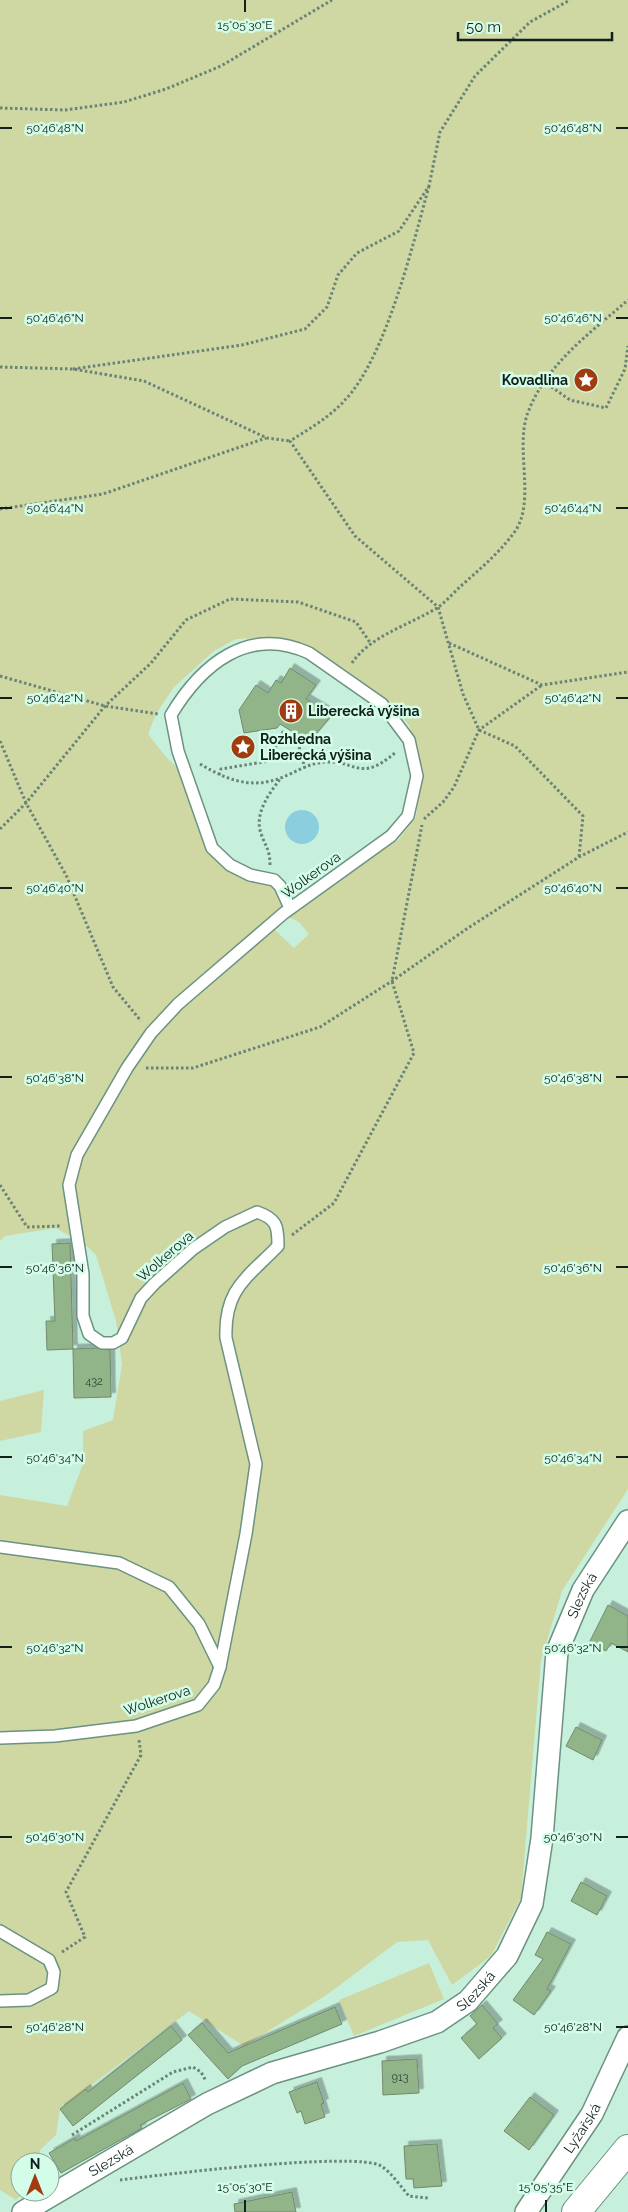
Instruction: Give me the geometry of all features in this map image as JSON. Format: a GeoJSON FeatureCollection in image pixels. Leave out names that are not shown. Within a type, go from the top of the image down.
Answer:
{"type":"FeatureCollection","features":[{"type":"Feature","properties":{"kind":"street","name":"Slezská"},"geometry":{"type":"LineString","coordinates":[[23,2212],[207,2104],[272,2073],[380,2042],[437,2022],[468,2001],[507,1956],[532,1904],[542,1838],[557,1652],[583,1590],[628,1521]]}},
{"type":"Feature","properties":{"kind":"street","name":"Lyžařská"},"geometry":{"type":"LineString","coordinates":[[526,2212],[592,2114],[628,2037]]}},
{"type":"Feature","properties":{"kind":"street"},"geometry":{"type":"LineString","coordinates":[[576,2212],[628,2149]]}},
{"type":"Feature","properties":{"kind":"lane","name":"Wolkerova"},"geometry":{"type":"LineString","coordinates":[[0,1738],[55,1736],[136,1726],[198,1705],[214,1685],[220,1667],[246,1534],[256,1464],[226,1338],[226,1321],[230,1300],[239,1286],[278,1246],[278,1230],[270,1216],[257,1212],[243,1216],[193,1249],[155,1283],[141,1298],[122,1338],[113,1343],[102,1343],[89,1334],[83,1316],[83,1274],[77,1225],[69,1185],[76,1155],[151,1033],[178,1004],[290,908],[391,836],[408,816],[417,776],[409,740],[382,704],[346,671],[296,647],[270,644],[232,652],[196,678],[184,692],[171,716],[178,751],[212,848],[230,865],[250,875],[274,880]]}},
{"type":"Feature","properties":{"kind":"lane"},"geometry":{"type":"LineString","coordinates":[[274,880],[280,886],[290,908]]}},
{"type":"Feature","properties":{"kind":"lane"},"geometry":{"type":"LineString","coordinates":[[0,1547],[119,1563],[169,1586],[199,1624],[220,1667]]}},
{"type":"Feature","properties":{"kind":"lane"},"geometry":{"type":"LineString","coordinates":[[0,1931],[49,1960],[54,1972],[52,1988],[29,2000],[0,2001]]}},
{"type":"Feature","properties":{"kind":"path"},"geometry":{"type":"LineString","coordinates":[[0,108],[65,110],[124,102],[166,89],[221,66],[332,0]]}},
{"type":"Feature","properties":{"kind":"path"},"geometry":{"type":"LineString","coordinates":[[0,367],[73,369],[144,382],[267,438],[290,441],[318,423],[346,400],[370,363],[393,305],[429,186],[440,132],[475,76],[530,22],[570,0]]}},
{"type":"Feature","properties":{"kind":"path"},"geometry":{"type":"LineString","coordinates":[[73,369],[242,345],[304,329],[327,307],[338,275],[357,253],[399,231],[429,186]]}},
{"type":"Feature","properties":{"kind":"path"},"geometry":{"type":"LineString","coordinates":[[346,671],[358,654],[371,644],[438,607],[496,555],[515,532],[525,504],[522,443],[527,416],[543,381],[560,359],[628,300]]}},
{"type":"Feature","properties":{"kind":"path"},"geometry":{"type":"LineString","coordinates":[[543,381],[570,400],[606,408],[625,369],[628,346]]}},
{"type":"Feature","properties":{"kind":"path"},"geometry":{"type":"LineString","coordinates":[[0,509],[103,494],[267,438]]}},
{"type":"Feature","properties":{"kind":"path"},"geometry":{"type":"LineString","coordinates":[[290,441],[355,536],[438,607],[463,694],[479,730],[516,746],[583,816],[579,857]]}},
{"type":"Feature","properties":{"kind":"path"},"geometry":{"type":"LineString","coordinates":[[0,829],[26,803],[104,706],[151,663],[186,620],[230,599],[298,602],[356,622],[371,644]]}},
{"type":"Feature","properties":{"kind":"path"},"geometry":{"type":"LineString","coordinates":[[449,643],[542,685]]}},
{"type":"Feature","properties":{"kind":"path"},"geometry":{"type":"LineString","coordinates":[[278,1246],[334,1203],[414,1052],[392,981],[423,819],[444,802],[454,787],[479,730],[542,685],[628,672]]}},
{"type":"Feature","properties":{"kind":"path"},"geometry":{"type":"LineString","coordinates":[[0,676],[104,706],[148,714]]}},
{"type":"Feature","properties":{"kind":"path"},"geometry":{"type":"LineString","coordinates":[[219,775],[221,770],[269,761],[283,732],[298,743],[305,768]]}},
{"type":"Feature","properties":{"kind":"path"},"geometry":{"type":"LineString","coordinates":[[178,751],[219,775],[238,782],[259,784],[280,779],[317,763],[336,761],[353,767],[367,769],[380,765],[409,740]]}},
{"type":"Feature","properties":{"kind":"path"},"geometry":{"type":"LineString","coordinates":[[0,741],[26,803],[66,875],[113,987],[151,1033]]}},
{"type":"Feature","properties":{"kind":"path"},"geometry":{"type":"LineString","coordinates":[[274,880],[270,870],[270,851],[260,830],[260,814],[268,796],[280,779]]}},
{"type":"Feature","properties":{"kind":"path"},"geometry":{"type":"LineString","coordinates":[[128,1068],[193,1068],[320,1027],[392,981],[468,928],[579,857],[628,832]]}},
{"type":"Feature","properties":{"kind":"path"},"geometry":{"type":"LineString","coordinates":[[0,1185],[27,1227],[77,1225]]}},
{"type":"Feature","properties":{"kind":"path"},"geometry":{"type":"LineString","coordinates":[[49,1960],[84,1937],[66,1892],[141,1755],[136,1726]]}},
{"type":"Feature","properties":{"kind":"path"},"geometry":{"type":"LineString","coordinates":[[72,2135],[172,2072],[193,2067],[201,2072],[209,2087],[207,2104]]}},
{"type":"Feature","properties":{"kind":"path"},"geometry":{"type":"LineString","coordinates":[[116,2181],[293,2164],[362,2160],[381,2166],[410,2196],[428,2198]]}},
{"type":"Feature","properties":{"kind":"green space"},"geometry":{"type":"Polygon","coordinates":[[[0,0],[628,0],[628,1489],[562,1591],[541,1660],[521,1898],[491,1956],[452,1985],[428,1940],[397,1942],[328,1994],[244,2046],[189,2011],[60,2109],[56,2135],[40,2152],[10,2152],[10,2196],[0,2190],[0,1495],[67,1506],[83,1464],[83,1431],[113,1420],[122,1364],[116,1321],[96,1255],[88,1247],[56,1228],[5,1236],[0,1241],[0,0]],[[267,638],[236,639],[214,651],[174,687],[156,714],[148,734],[166,757],[179,769],[197,827],[208,851],[225,869],[243,877],[264,880],[272,886],[284,913],[398,840],[416,817],[421,778],[418,750],[409,725],[389,703],[346,670],[301,643],[267,638]],[[289,917],[275,930],[294,948],[309,934],[299,922],[289,917]]]}},
{"type":"Feature","properties":{"kind":"green space"},"geometry":{"type":"Polygon","coordinates":[[[44,1390],[41,1432],[0,1441],[0,1401],[44,1390]]]}},
{"type":"Feature","properties":{"kind":"green space"},"geometry":{"type":"Polygon","coordinates":[[[429,1963],[444,1999],[354,2036],[339,2000],[429,1963]]]}},
{"type":"Feature","properties":{"kind":"water"},"geometry":{"type":"Polygon","coordinates":[[[302,810],[309,811],[314,815],[318,820],[318,834],[314,839],[309,843],[302,844],[295,843],[290,839],[286,834],[285,827],[286,820],[290,815],[295,811],[302,810]]]}},
{"type":"Feature","properties":{"kind":"building","name":"Liberecká výšina"},"geometry":{"type":"Polygon","coordinates":[[[290,668],[316,685],[306,699],[332,715],[309,742],[280,724],[277,728],[244,733],[239,710],[256,685],[268,693],[276,680],[281,683],[290,668]]]}},
{"type":"Feature","properties":{"kind":"building"},"geometry":{"type":"Polygon","coordinates":[[[70,1243],[73,1349],[47,1350],[46,1321],[55,1321],[52,1244],[70,1243]]]}},
{"type":"Feature","properties":{"kind":"building"},"geometry":{"type":"Polygon","coordinates":[[[97,1348],[110,1350],[111,1397],[74,1398],[73,1349],[97,1348]]]}},
{"type":"Feature","properties":{"kind":"building"},"geometry":{"type":"Polygon","coordinates":[[[608,1605],[628,1616],[628,1652],[611,1643],[606,1651],[589,1643],[608,1605]]]}},
{"type":"Feature","properties":{"kind":"building"},"geometry":{"type":"Polygon","coordinates":[[[576,1727],[602,1740],[593,1760],[566,1746],[576,1727]]]}},
{"type":"Feature","properties":{"kind":"building"},"geometry":{"type":"Polygon","coordinates":[[[581,1882],[607,1896],[597,1915],[571,1901],[581,1882]]]}},
{"type":"Feature","properties":{"kind":"building"},"geometry":{"type":"Polygon","coordinates":[[[547,1932],[571,1944],[547,1989],[551,1991],[534,2015],[513,2000],[543,1959],[535,1955],[547,1932]]]}},
{"type":"Feature","properties":{"kind":"building"},"geometry":{"type":"Polygon","coordinates":[[[482,2005],[498,2024],[493,2028],[502,2038],[479,2059],[461,2038],[477,2024],[470,2016],[482,2005]]]}},
{"type":"Feature","properties":{"kind":"building"},"geometry":{"type":"Polygon","coordinates":[[[335,2007],[342,2024],[242,2066],[228,2079],[188,2035],[202,2023],[228,2053],[335,2007]]]}},
{"type":"Feature","properties":{"kind":"building"},"geometry":{"type":"Polygon","coordinates":[[[171,2026],[182,2040],[73,2126],[60,2109],[86,2089],[88,2092],[171,2026]]]}},
{"type":"Feature","properties":{"kind":"building"},"geometry":{"type":"Polygon","coordinates":[[[417,2059],[419,2093],[383,2095],[382,2061],[417,2059]]]}},
{"type":"Feature","properties":{"kind":"building"},"geometry":{"type":"Polygon","coordinates":[[[317,2082],[324,2103],[321,2104],[325,2117],[305,2124],[301,2111],[297,2113],[289,2092],[317,2082]]]}},
{"type":"Feature","properties":{"kind":"building"},"geometry":{"type":"Polygon","coordinates":[[[183,2083],[191,2099],[140,2125],[142,2128],[61,2173],[60,2152],[51,2152],[75,2138],[76,2141],[183,2083]]]}},
{"type":"Feature","properties":{"kind":"building"},"geometry":{"type":"Polygon","coordinates":[[[530,2097],[554,2115],[529,2150],[504,2131],[530,2097]]]}},
{"type":"Feature","properties":{"kind":"building"},"geometry":{"type":"Polygon","coordinates":[[[437,2144],[442,2186],[414,2188],[413,2179],[406,2179],[404,2146],[437,2144]]]}},
{"type":"Feature","properties":{"kind":"building"},"geometry":{"type":"Polygon","coordinates":[[[292,2192],[296,2212],[235,2212],[234,2204],[292,2192]]]}},
{"type":"Feature","properties":{"kind":"place","name":"Kovadlina"},"geometry":{"type":"Point","coordinates":[586,380]}},
{"type":"Feature","properties":{"kind":"place","name":"Liberecká výšina"},"geometry":{"type":"Point","coordinates":[291,711]}},
{"type":"Feature","properties":{"kind":"place","name":"Rozhledna Liberecká výšina"},"geometry":{"type":"Point","coordinates":[243,747]}}]}
